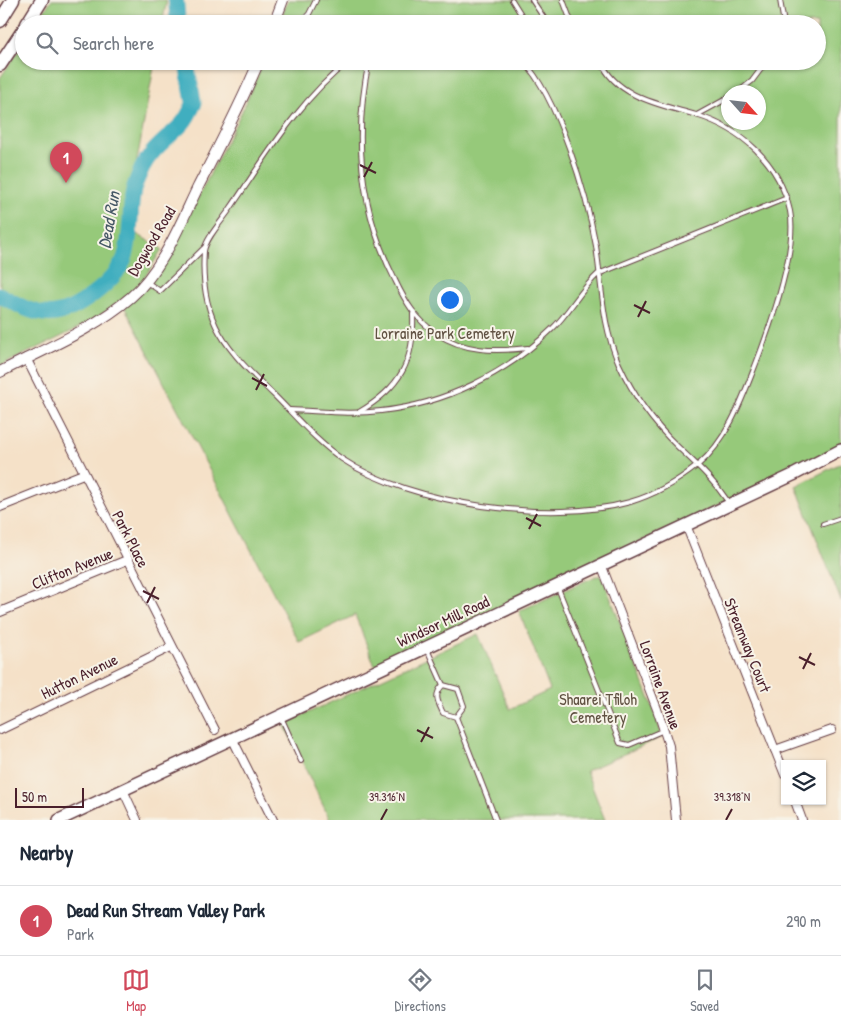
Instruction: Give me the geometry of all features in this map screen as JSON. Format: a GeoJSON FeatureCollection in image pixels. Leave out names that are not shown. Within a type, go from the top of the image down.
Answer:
{"type":"FeatureCollection","features":[{"type":"Feature","properties":{"kind":"main road"},"geometry":{"type":"LineString","coordinates":[[0,21],[13,0]]}},
{"type":"Feature","properties":{"kind":"main road"},"geometry":{"type":"LineString","coordinates":[[33,15],[42,0]]}},
{"type":"Feature","properties":{"kind":"main road"},"geometry":{"type":"LineString","coordinates":[[0,65],[15,42]]}},
{"type":"Feature","properties":{"kind":"main road","name":"Windsor Mill Road"},"geometry":{"type":"LineString","coordinates":[[59,820],[730,505],[841,450]]}},
{"type":"Feature","properties":{"kind":"street"},"geometry":{"type":"LineString","coordinates":[[277,15],[283,0]]}},
{"type":"Feature","properties":{"kind":"street","name":"Dogwood Road"},"geometry":{"type":"LineString","coordinates":[[0,372],[107,316],[146,282],[193,198],[255,70]]}},
{"type":"Feature","properties":{"kind":"street","name":"Park Place"},"geometry":{"type":"LineString","coordinates":[[26,358],[83,474],[215,730]]}},
{"type":"Feature","properties":{"kind":"street"},"geometry":{"type":"LineString","coordinates":[[0,507],[83,474]]}},
{"type":"Feature","properties":{"kind":"street","name":"Streamway Court"},"geometry":{"type":"LineString","coordinates":[[686,525],[781,765]]}},
{"type":"Feature","properties":{"kind":"street","name":"Clifton Avenue"},"geometry":{"type":"LineString","coordinates":[[0,612],[127,560]]}},
{"type":"Feature","properties":{"kind":"street","name":"Lorraine Avenue"},"geometry":{"type":"LineString","coordinates":[[601,564],[664,730],[668,746],[676,820]]}},
{"type":"Feature","properties":{"kind":"street","name":"Hutton Avenue"},"geometry":{"type":"LineString","coordinates":[[0,730],[171,647]]}},
{"type":"Feature","properties":{"kind":"street"},"geometry":{"type":"LineString","coordinates":[[775,750],[832,730]]}},
{"type":"Feature","properties":{"kind":"street"},"geometry":{"type":"LineString","coordinates":[[232,738],[272,820]]}},
{"type":"Feature","properties":{"kind":"street"},"geometry":{"type":"LineString","coordinates":[[123,790],[137,820]]}},
{"type":"Feature","properties":{"kind":"street"},"geometry":{"type":"LineString","coordinates":[[796,805],[802,820]]}},
{"type":"Feature","properties":{"kind":"lane"},"geometry":{"type":"LineString","coordinates":[[308,15],[316,0]]}},
{"type":"Feature","properties":{"kind":"lane"},"geometry":{"type":"LineString","coordinates":[[512,0],[522,15]]}},
{"type":"Feature","properties":{"kind":"lane"},"geometry":{"type":"LineString","coordinates":[[532,0],[542,15]]}},
{"type":"Feature","properties":{"kind":"lane"},"geometry":{"type":"LineString","coordinates":[[562,0],[568,15]]}},
{"type":"Feature","properties":{"kind":"lane"},"geometry":{"type":"LineString","coordinates":[[780,0],[782,15]]}},
{"type":"Feature","properties":{"kind":"lane"},"geometry":{"type":"LineString","coordinates":[[146,282],[160,291],[204,248],[280,137],[328,78],[338,70]]}},
{"type":"Feature","properties":{"kind":"lane"},"geometry":{"type":"LineString","coordinates":[[369,70],[361,132],[362,179],[371,221],[379,245],[413,314],[437,334],[470,348],[501,351],[530,348]]}},
{"type":"Feature","properties":{"kind":"lane"},"geometry":{"type":"LineString","coordinates":[[532,70],[544,92],[569,149],[596,247],[598,274],[612,346],[629,384],[678,448],[698,464],[719,488],[730,505]]}},
{"type":"Feature","properties":{"kind":"lane"},"geometry":{"type":"LineString","coordinates":[[204,248],[206,298],[214,324],[227,347],[328,448],[343,460],[375,477],[422,492],[487,506],[556,511],[610,507],[647,496],[698,464],[732,420],[745,391],[775,310],[789,246],[791,215],[787,198],[771,166],[752,144],[742,136],[696,115],[658,105],[634,94],[611,78],[606,70]]}},
{"type":"Feature","properties":{"kind":"lane"},"geometry":{"type":"LineString","coordinates":[[747,85],[760,70]]}},
{"type":"Feature","properties":{"kind":"lane"},"geometry":{"type":"LineString","coordinates":[[696,115],[721,102]]}},
{"type":"Feature","properties":{"kind":"lane"},"geometry":{"type":"LineString","coordinates":[[289,410],[358,413],[402,408],[453,393],[483,380],[530,348],[570,311],[589,281],[598,274],[787,198]]}},
{"type":"Feature","properties":{"kind":"lane"},"geometry":{"type":"LineString","coordinates":[[358,413],[385,395],[402,374],[413,346],[413,314]]}},
{"type":"Feature","properties":{"kind":"lane"},"geometry":{"type":"LineString","coordinates":[[823,524],[841,518]]}},
{"type":"Feature","properties":{"kind":"lane"},"geometry":{"type":"LineString","coordinates":[[557,586],[620,743],[629,745],[664,730]]}},
{"type":"Feature","properties":{"kind":"lane"},"geometry":{"type":"LineString","coordinates":[[426,647],[443,685]]}},
{"type":"Feature","properties":{"kind":"lane"},"geometry":{"type":"LineString","coordinates":[[443,685],[438,691],[436,699],[442,714],[456,717]]}},
{"type":"Feature","properties":{"kind":"lane"},"geometry":{"type":"LineString","coordinates":[[443,685],[458,689],[464,706],[456,717]]}},
{"type":"Feature","properties":{"kind":"lane"},"geometry":{"type":"LineString","coordinates":[[280,715],[301,761]]}},
{"type":"Feature","properties":{"kind":"lane"},"geometry":{"type":"LineString","coordinates":[[456,717],[496,820]]}},
{"type":"Feature","properties":{"kind":"green space"},"geometry":{"type":"Polygon","coordinates":[[[51,0],[167,0],[164,15],[42,15],[51,0]]]}},
{"type":"Feature","properties":{"kind":"green space","name":"Lorraine Park Cemetery"},"geometry":{"type":"Polygon","coordinates":[[[288,0],[841,0],[841,445],[791,471],[375,666],[355,615],[299,642],[125,308],[170,253],[242,111],[260,70],[826,70],[826,15],[282,15],[288,0]]]}},
{"type":"Feature","properties":{"kind":"green space"},"geometry":{"type":"Polygon","coordinates":[[[15,56],[15,70],[153,70],[125,227],[162,249],[140,283],[106,311],[89,322],[0,366],[0,78],[15,56]]]}},
{"type":"Feature","properties":{"kind":"green space"},"geometry":{"type":"Polygon","coordinates":[[[841,463],[841,601],[796,486],[841,463]]]}},
{"type":"Feature","properties":{"kind":"green space","name":"Shaarei Tfiloh Cemetery"},"geometry":{"type":"Polygon","coordinates":[[[596,576],[602,576],[654,710],[662,737],[586,771],[605,820],[330,820],[284,724],[478,634],[510,709],[550,690],[519,611],[596,576]]]}},
{"type":"Feature","properties":{"kind":"waterway","name":"Dead Run"},"geometry":{"type":"LineString","coordinates":[[176,0],[177,15]]}},
{"type":"Feature","properties":{"kind":"waterway","name":"Dead Run"},"geometry":{"type":"LineString","coordinates":[[0,295],[23,308],[49,314],[71,308],[82,302],[94,294],[113,276],[125,257],[130,233],[135,183],[142,168],[154,150],[185,121],[194,104],[188,70]]}},
{"type":"Feature","properties":{"kind":"place","name":"Dead Run Stream Valley Park"},"geometry":{"type":"Point","coordinates":[66,183]}}]}
